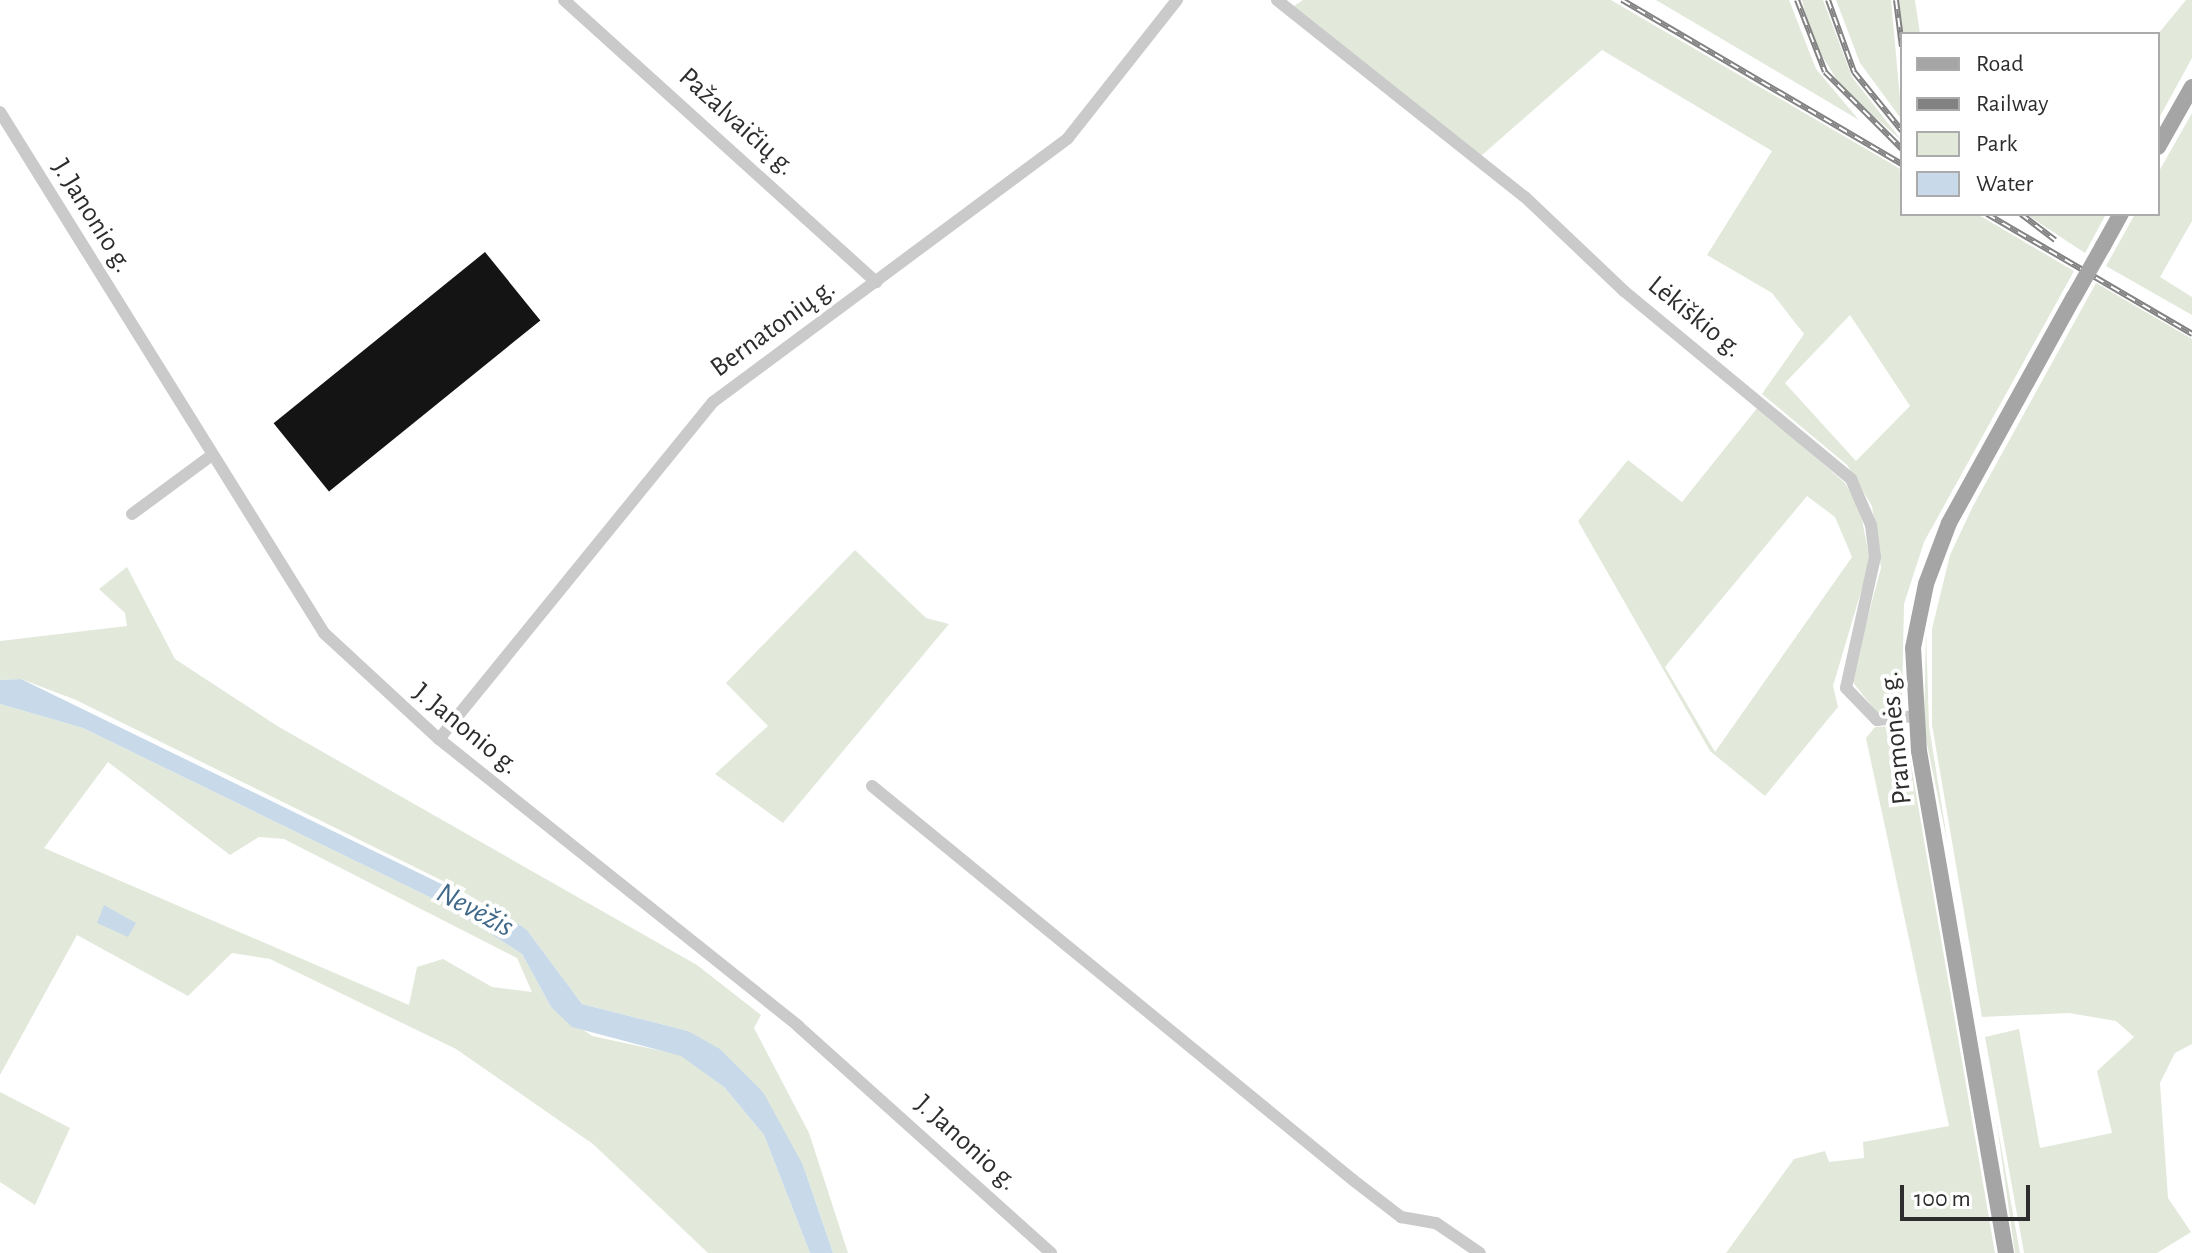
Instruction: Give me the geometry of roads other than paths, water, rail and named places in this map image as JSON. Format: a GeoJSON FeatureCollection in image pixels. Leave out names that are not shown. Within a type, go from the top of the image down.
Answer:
{"type":"FeatureCollection","features":[{"type":"Feature","properties":{"kind":"main road"},"geometry":{"type":"LineString","coordinates":[[2160,143],[2192,87]]}},
{"type":"Feature","properties":{"kind":"main road","name":"Pramonės g."},"geometry":{"type":"LineString","coordinates":[[2006,1253],[1914,716],[1916,625],[1938,548],[2120,216]]}},
{"type":"Feature","properties":{"kind":"street","name":"Pažalvaičių g."},"geometry":{"type":"LineString","coordinates":[[564,0],[876,282]]}},
{"type":"Feature","properties":{"kind":"street","name":"Bernatonių g."},"geometry":{"type":"LineString","coordinates":[[439,739],[713,402],[1068,138],[1177,0]]}},
{"type":"Feature","properties":{"kind":"street","name":"Lėkiškio g."},"geometry":{"type":"LineString","coordinates":[[1277,0],[1517,190],[1636,301],[1851,479],[1871,525],[1875,557],[1846,688],[1877,720],[1914,716]]}},
{"type":"Feature","properties":{"kind":"street","name":"J. Janonio g."},"geometry":{"type":"LineString","coordinates":[[0,112],[324,633],[439,739],[798,1026],[1051,1253]]}},
{"type":"Feature","properties":{"kind":"street"},"geometry":{"type":"LineString","coordinates":[[132,514],[212,455]]}},
{"type":"Feature","properties":{"kind":"street"},"geometry":{"type":"LineString","coordinates":[[872,786],[1377,1199],[1401,1217],[1436,1223],[1480,1253]]}},
{"type":"Feature","properties":{"kind":"water","name":"Nevėžis"},"geometry":{"type":"Polygon","coordinates":[[[21,679],[505,915],[527,930],[582,1004],[688,1031],[720,1049],[763,1092],[803,1165],[833,1253],[810,1253],[764,1135],[724,1087],[681,1056],[572,1027],[551,1007],[522,954],[448,906],[83,728],[0,704],[0,680],[21,679]]]}},
{"type":"Feature","properties":{"kind":"water"},"geometry":{"type":"Polygon","coordinates":[[[104,905],[136,923],[128,937],[97,923],[104,905]]]}},
{"type":"Feature","properties":{"kind":"railway"},"geometry":{"type":"LineString","coordinates":[[1622,0],[1900,163]]}},
{"type":"Feature","properties":{"kind":"railway"},"geometry":{"type":"LineString","coordinates":[[1797,0],[1825,72],[1900,147]]}},
{"type":"Feature","properties":{"kind":"railway"},"geometry":{"type":"LineString","coordinates":[[1828,0],[1854,72],[1900,129]]}},
{"type":"Feature","properties":{"kind":"railway"},"geometry":{"type":"LineString","coordinates":[[1896,0],[1900,32]]}},
{"type":"Feature","properties":{"kind":"railway"},"geometry":{"type":"LineString","coordinates":[[1990,216],[2192,334]]}},
{"type":"Feature","properties":{"kind":"railway"},"geometry":{"type":"LineString","coordinates":[[2024,216],[2055,240]]}}]}
